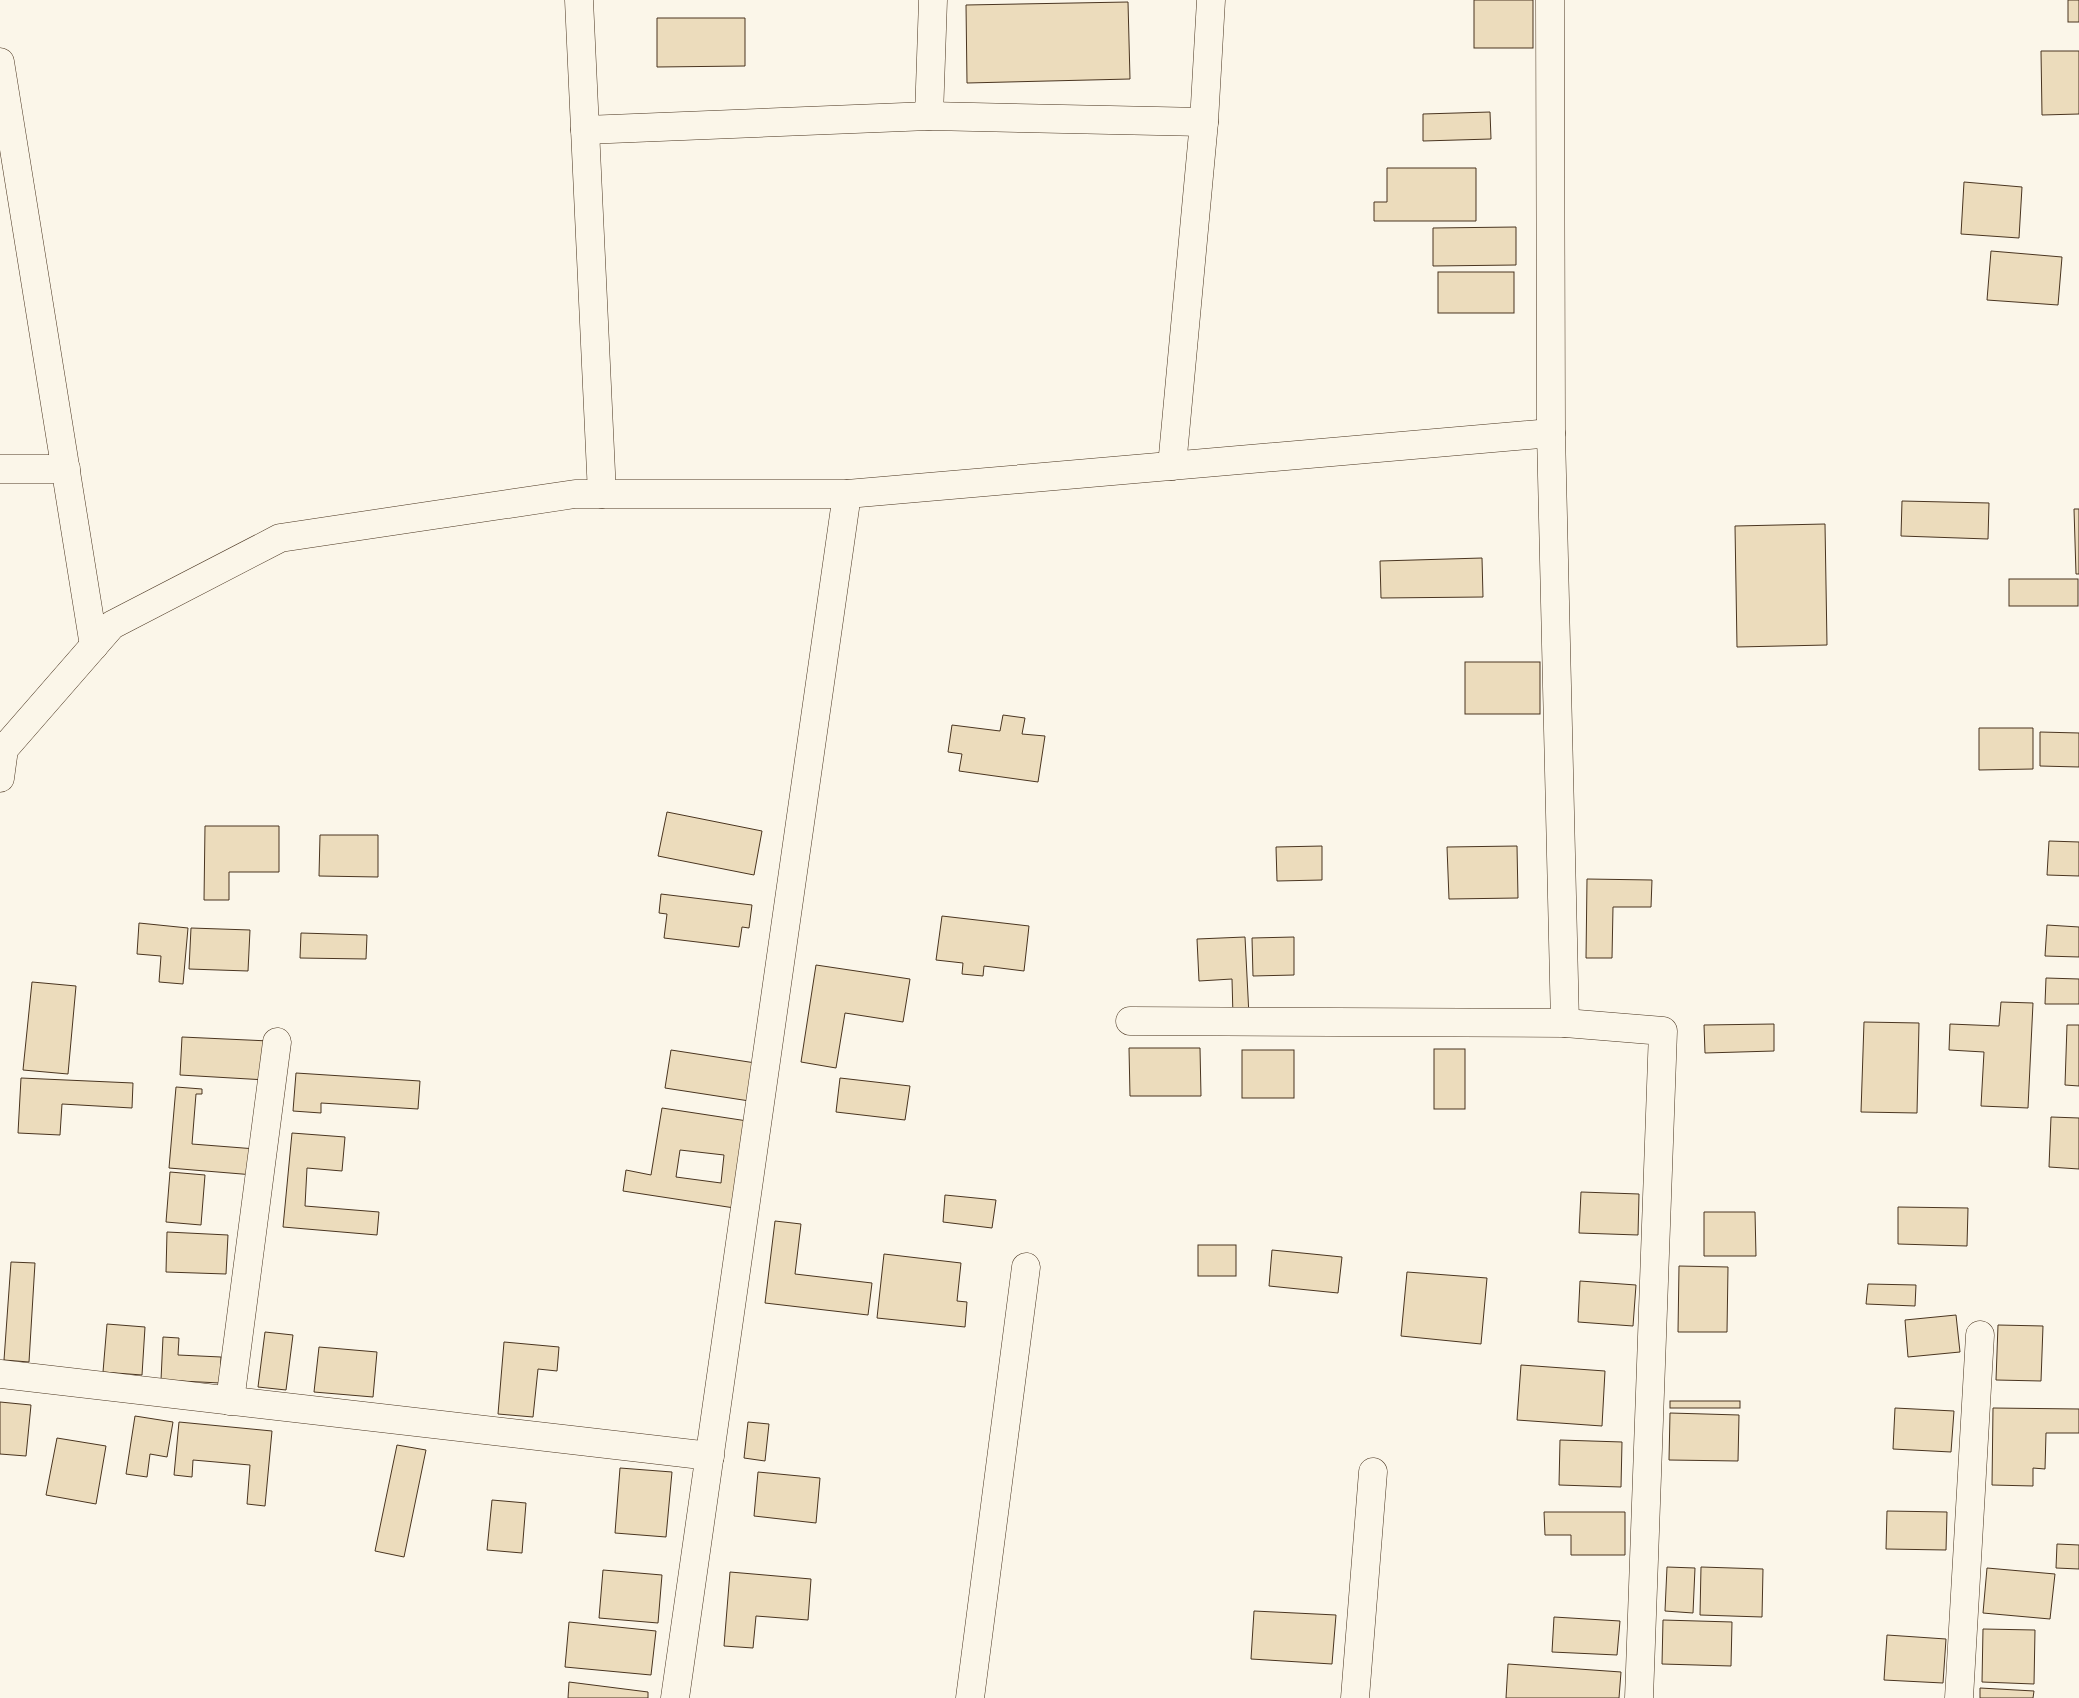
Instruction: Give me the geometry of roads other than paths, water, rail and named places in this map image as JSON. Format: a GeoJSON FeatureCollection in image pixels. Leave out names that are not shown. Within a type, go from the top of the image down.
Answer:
{"type":"FeatureCollection","features":[{"type":"Feature","properties":{"kind":"street"},"geometry":{"type":"LineString","coordinates":[[579,0],[602,494]]}},
{"type":"Feature","properties":{"kind":"street"},"geometry":{"type":"LineString","coordinates":[[929,116],[933,0]]}},
{"type":"Feature","properties":{"kind":"street"},"geometry":{"type":"LineString","coordinates":[[1172,466],[1204,122],[1212,0]]}},
{"type":"Feature","properties":{"kind":"street"},"geometry":{"type":"LineString","coordinates":[[1550,0],[1551,433],[1565,1023]]}},
{"type":"Feature","properties":{"kind":"street"},"geometry":{"type":"LineString","coordinates":[[0,62],[94,646]]}},
{"type":"Feature","properties":{"kind":"street"},"geometry":{"type":"LineString","coordinates":[[585,130],[929,116],[1204,122]]}},
{"type":"Feature","properties":{"kind":"street"},"geometry":{"type":"LineString","coordinates":[[0,778],[4,749],[112,625],[280,538],[575,494],[847,494],[1551,433]]}},
{"type":"Feature","properties":{"kind":"street"},"geometry":{"type":"LineString","coordinates":[[0,469],[66,469]]}},
{"type":"Feature","properties":{"kind":"street"},"geometry":{"type":"LineString","coordinates":[[675,1698],[847,494]]}},
{"type":"Feature","properties":{"kind":"street"},"geometry":{"type":"LineString","coordinates":[[1130,1021],[1565,1023],[1663,1031],[1639,1698]]}},
{"type":"Feature","properties":{"kind":"street"},"geometry":{"type":"LineString","coordinates":[[230,1401],[277,1042]]}},
{"type":"Feature","properties":{"kind":"street"},"geometry":{"type":"LineString","coordinates":[[970,1698],[1026,1267]]}},
{"type":"Feature","properties":{"kind":"street"},"geometry":{"type":"LineString","coordinates":[[1959,1698],[1980,1335]]}},
{"type":"Feature","properties":{"kind":"street"},"geometry":{"type":"LineString","coordinates":[[0,1374],[710,1456]]}},
{"type":"Feature","properties":{"kind":"street"},"geometry":{"type":"LineString","coordinates":[[1355,1698],[1373,1472]]}}]}
